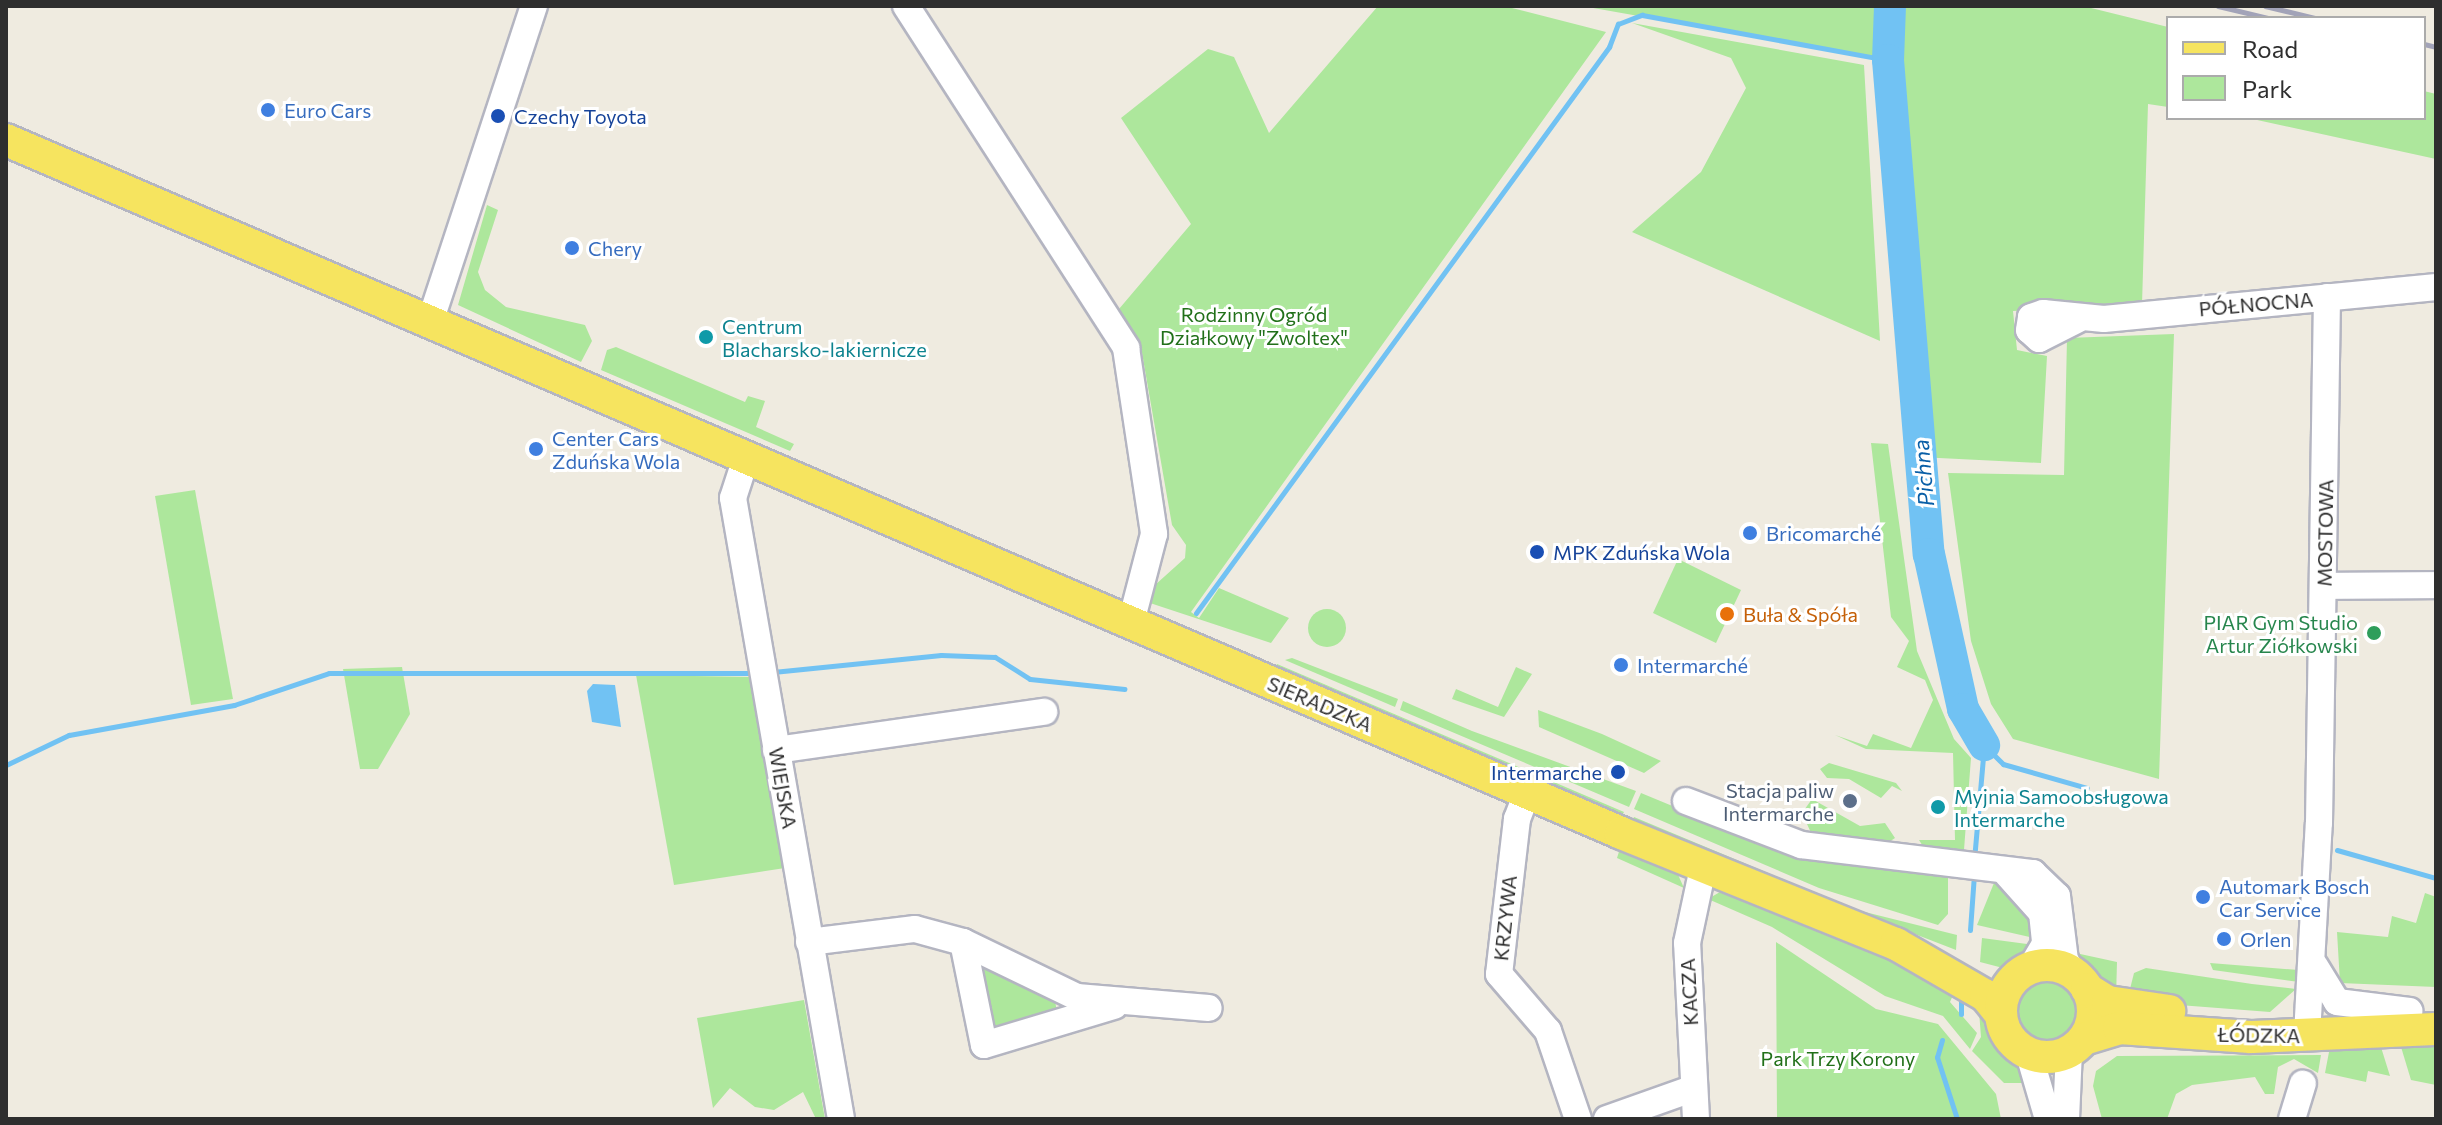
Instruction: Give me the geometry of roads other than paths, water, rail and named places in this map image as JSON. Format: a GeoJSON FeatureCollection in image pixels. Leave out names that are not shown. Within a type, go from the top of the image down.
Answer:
{"type":"FeatureCollection","features":[{"type":"Feature","properties":{"kind":"main road","name":"SIERADZKA"},"geometry":{"type":"LineString","coordinates":[[6,140],[1703,868],[1896,944],[1986,996],[2000,1013]]}},
{"type":"Feature","properties":{"kind":"main road","name":"SIERADZKA"},"geometry":{"type":"LineString","coordinates":[[1896,944],[1914,942],[1996,975],[2024,971]]}},
{"type":"Feature","properties":{"kind":"main road"},"geometry":{"type":"LineString","coordinates":[[2024,971],[2081,981],[2093,1009],[2076,1045],[2029,1054],[2009,1037],[2000,1013],[2024,971]]}},
{"type":"Feature","properties":{"kind":"main road","name":"ŁÓDZKA"},"geometry":{"type":"LineString","coordinates":[[2081,981],[2121,1006],[2308,1026],[2422,1011]]}},
{"type":"Feature","properties":{"kind":"main road","name":"ŁÓDZKA"},"geometry":{"type":"LineString","coordinates":[[2076,1045],[2119,1028],[2308,1026],[2436,1029]]}},
{"type":"Feature","properties":{"kind":"street"},"geometry":{"type":"LineString","coordinates":[[430,322],[534,6]]}},
{"type":"Feature","properties":{"kind":"street"},"geometry":{"type":"LineString","coordinates":[[906,6],[1126,348],[1154,534],[1131,622]]}},
{"type":"Feature","properties":{"kind":"street","name":"PÓŁNOCNA"},"geometry":{"type":"LineString","coordinates":[[2077,320],[2436,287]]}},
{"type":"Feature","properties":{"kind":"street","name":"MOSTOWA"},"geometry":{"type":"LineString","coordinates":[[2308,1026],[2313,961],[2325,586],[2327,297]]}},
{"type":"Feature","properties":{"kind":"street","name":"WIEJSKA"},"geometry":{"type":"LineString","coordinates":[[746,458],[733,498],[841,1119]]}},
{"type":"Feature","properties":{"kind":"street"},"geometry":{"type":"LineString","coordinates":[[2325,586],[2436,585]]}},
{"type":"Feature","properties":{"kind":"street"},"geometry":{"type":"LineString","coordinates":[[776,750],[1044,712]]}},
{"type":"Feature","properties":{"kind":"street","name":"KRZYWA"},"geometry":{"type":"LineString","coordinates":[[1527,793],[1517,819],[1499,974],[1548,1031],[1578,1119]]}},
{"type":"Feature","properties":{"kind":"street"},"geometry":{"type":"LineString","coordinates":[[1686,801],[1801,845],[2019,868],[2046,882],[2062,910],[2065,960],[2081,981]]}},
{"type":"Feature","properties":{"kind":"street"},"geometry":{"type":"LineString","coordinates":[[1993,867],[2027,887],[2042,913],[2045,944],[2024,971]]}},
{"type":"Feature","properties":{"kind":"street","name":"KACZA"},"geometry":{"type":"LineString","coordinates":[[1696,1119],[1687,943],[1703,868]]}},
{"type":"Feature","properties":{"kind":"street"},"geometry":{"type":"LineString","coordinates":[[809,942],[893,928],[963,942],[1038,984],[1118,1005],[1209,1008]]}},
{"type":"Feature","properties":{"kind":"street"},"geometry":{"type":"LineString","coordinates":[[963,942],[984,1045],[1118,1005]]}},
{"type":"Feature","properties":{"kind":"street","name":"MOSTOWA"},"geometry":{"type":"LineString","coordinates":[[2313,961],[2322,987],[2337,1002],[2422,1011]]}},
{"type":"Feature","properties":{"kind":"street"},"geometry":{"type":"LineString","coordinates":[[2066,1119],[2076,1045]]}},
{"type":"Feature","properties":{"kind":"street"},"geometry":{"type":"LineString","coordinates":[[2029,1054],[2048,1119]]}},
{"type":"Feature","properties":{"kind":"street"},"geometry":{"type":"LineString","coordinates":[[2292,1119],[2303,1084]]}},
{"type":"Feature","properties":{"kind":"street"},"geometry":{"type":"LineString","coordinates":[[1607,1119],[1694,1088]]}},
{"type":"Feature","properties":{"kind":"water"},"geometry":{"type":"Polygon","coordinates":[[[593,684],[615,685],[621,727],[592,722],[587,691],[593,684]]]}},
{"type":"Feature","properties":{"kind":"waterway","name":"Pichna"},"geometry":{"type":"LineString","coordinates":[[1890,6],[1888,60],[1929,554],[1963,709],[1984,745]]}},
{"type":"Feature","properties":{"kind":"waterway"},"geometry":{"type":"LineString","coordinates":[[1196,613],[1609,47],[1618,24],[1642,15],[1888,60]]}},
{"type":"Feature","properties":{"kind":"waterway"},"geometry":{"type":"LineString","coordinates":[[773,672],[941,655],[995,657],[1030,679],[1124,689]]}},
{"type":"Feature","properties":{"kind":"waterway"},"geometry":{"type":"LineString","coordinates":[[6,765],[69,735],[234,705],[329,673],[753,673]]}},
{"type":"Feature","properties":{"kind":"waterway"},"geometry":{"type":"LineString","coordinates":[[1984,745],[2003,764],[2087,788]]}},
{"type":"Feature","properties":{"kind":"waterway","name":"Pichna"},"geometry":{"type":"LineString","coordinates":[[1974,860],[1984,745]]}},
{"type":"Feature","properties":{"kind":"waterway"},"geometry":{"type":"LineString","coordinates":[[2337,850],[2436,878]]}},
{"type":"Feature","properties":{"kind":"waterway","name":"Pichna"},"geometry":{"type":"LineString","coordinates":[[1970,930],[1974,874]]}},
{"type":"Feature","properties":{"kind":"waterway","name":"Pichna"},"geometry":{"type":"LineString","coordinates":[[1961,999],[1961,1014]]}},
{"type":"Feature","properties":{"kind":"waterway","name":"Pichna"},"geometry":{"type":"LineString","coordinates":[[1942,1040],[1937,1057],[1957,1119]]}},
{"type":"Feature","properties":{"kind":"railway"},"geometry":{"type":"LineString","coordinates":[[2218,6],[2260,16]]}},
{"type":"Feature","properties":{"kind":"railway"},"geometry":{"type":"LineString","coordinates":[[2265,6],[2307,16]]}},
{"type":"Feature","properties":{"kind":"railway"},"geometry":{"type":"LineString","coordinates":[[2426,44],[2436,47]]}},
{"type":"Feature","properties":{"kind":"place","name":"Euro Cars"},"geometry":{"type":"Point","coordinates":[268,110]}},
{"type":"Feature","properties":{"kind":"place","name":"Czechy Toyota"},"geometry":{"type":"Point","coordinates":[498,116]}},
{"type":"Feature","properties":{"kind":"place","name":"Chery"},"geometry":{"type":"Point","coordinates":[572,248]}},
{"type":"Feature","properties":{"kind":"place","name":"Centrum Blacharsko-lakiernicze"},"geometry":{"type":"Point","coordinates":[706,337]}},
{"type":"Feature","properties":{"kind":"place","name":"Center Cars Zduńska Wola"},"geometry":{"type":"Point","coordinates":[536,449]}},
{"type":"Feature","properties":{"kind":"place","name":"Bricomarché"},"geometry":{"type":"Point","coordinates":[1750,533]}},
{"type":"Feature","properties":{"kind":"place","name":"MPK Zduńska Wola"},"geometry":{"type":"Point","coordinates":[1537,552]}},
{"type":"Feature","properties":{"kind":"place","name":"Buła & Spóła"},"geometry":{"type":"Point","coordinates":[1727,614]}},
{"type":"Feature","properties":{"kind":"place","name":"PIAR Gym Studio Artur Ziółkowski"},"geometry":{"type":"Point","coordinates":[2374,633]}},
{"type":"Feature","properties":{"kind":"place","name":"Intermarché"},"geometry":{"type":"Point","coordinates":[1621,665]}},
{"type":"Feature","properties":{"kind":"place","name":"Intermarche"},"geometry":{"type":"Point","coordinates":[1618,772]}},
{"type":"Feature","properties":{"kind":"place","name":"Stacja paliw Intermarche"},"geometry":{"type":"Point","coordinates":[1850,801]}},
{"type":"Feature","properties":{"kind":"place","name":"Myjnia Samoobsługowa Intermarche"},"geometry":{"type":"Point","coordinates":[1938,807]}},
{"type":"Feature","properties":{"kind":"place","name":"Automark Bosch Car Service"},"geometry":{"type":"Point","coordinates":[2203,897]}},
{"type":"Feature","properties":{"kind":"place","name":"Orlen"},"geometry":{"type":"Point","coordinates":[2224,939]}},
{"type":"Feature","properties":{"kind":"park label","name":"Rodzinny Ogród Działkowy \"Zwoltex\""},"geometry":{"type":"Point","coordinates":[1254,326]}},
{"type":"Feature","properties":{"kind":"park label","name":"Park Trzy Korony"},"geometry":{"type":"Point","coordinates":[1838,1058]}}]}
